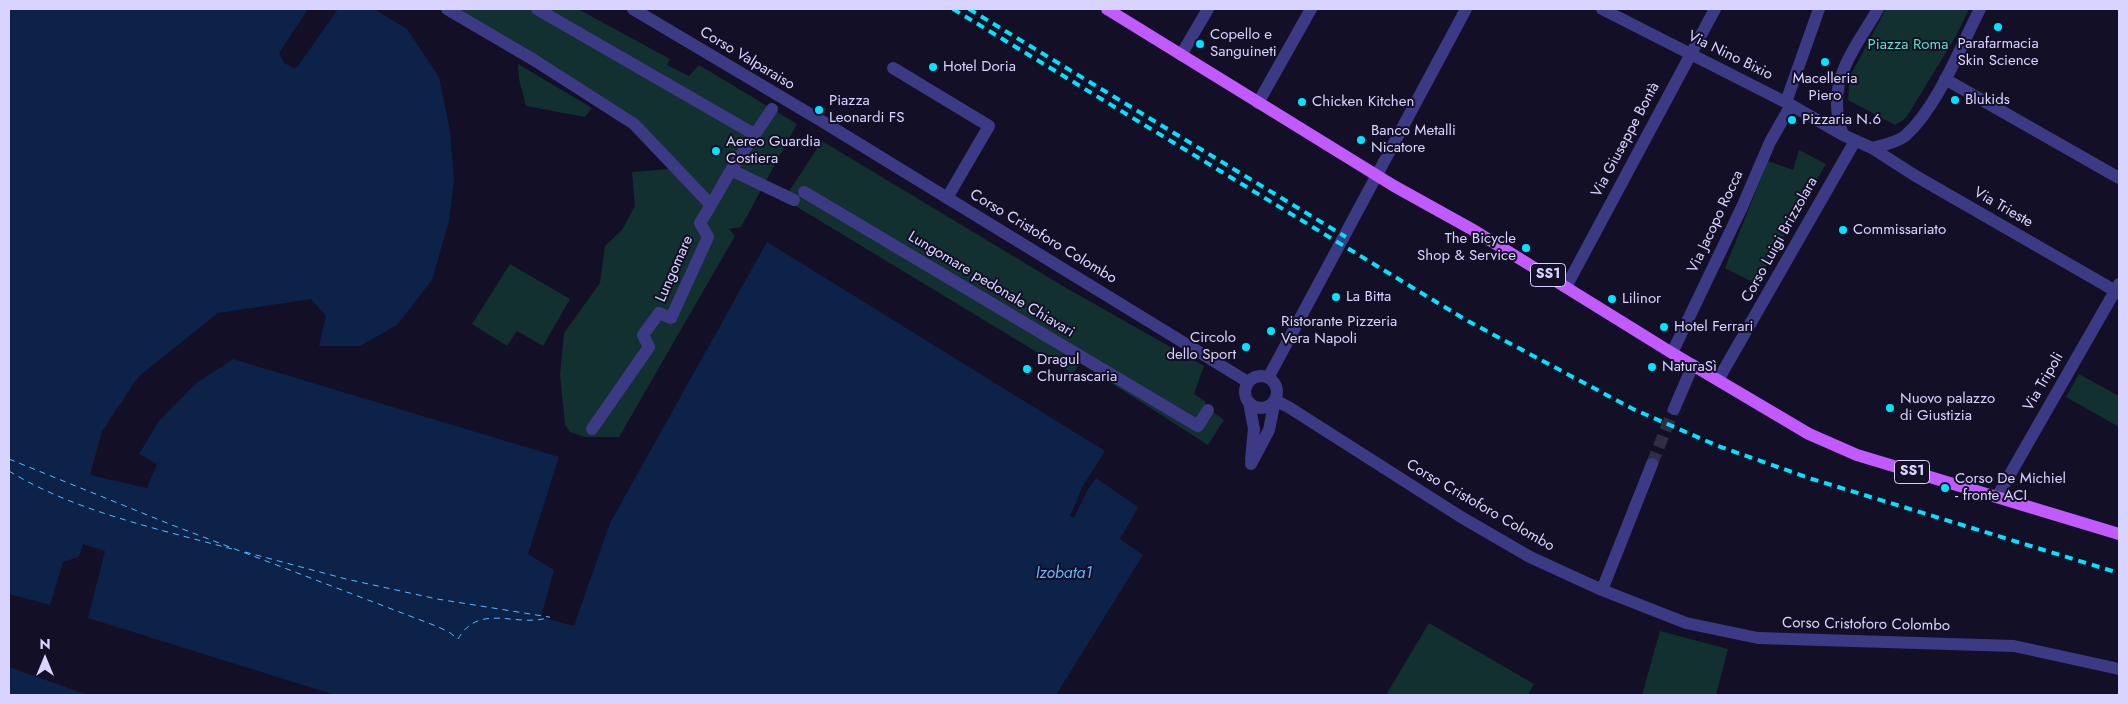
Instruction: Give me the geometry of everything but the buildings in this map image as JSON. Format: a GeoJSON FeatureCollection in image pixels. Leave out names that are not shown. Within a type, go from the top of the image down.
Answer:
{"type":"FeatureCollection","features":[{"type":"Feature","properties":{"kind":"main road","name":"SS1"},"geometry":{"type":"LineString","coordinates":[[1107,9],[1258,103],[1809,434],[1833,446],[2119,534]]}},
{"type":"Feature","properties":{"kind":"street"},"geometry":{"type":"LineString","coordinates":[[447,9],[534,60],[634,124],[711,205],[737,173],[754,134],[772,109]]}},
{"type":"Feature","properties":{"kind":"street"},"geometry":{"type":"LineString","coordinates":[[538,9],[754,134]]}},
{"type":"Feature","properties":{"kind":"street","name":"Corso Valparaiso"},"geometry":{"type":"LineString","coordinates":[[633,9],[820,120]]}},
{"type":"Feature","properties":{"kind":"street"},"geometry":{"type":"LineString","coordinates":[[1181,55],[1208,9]]}},
{"type":"Feature","properties":{"kind":"street"},"geometry":{"type":"LineString","coordinates":[[1258,103],[1311,9]]}},
{"type":"Feature","properties":{"kind":"street"},"geometry":{"type":"LineString","coordinates":[[1268,378],[1466,9]]}},
{"type":"Feature","properties":{"kind":"street","name":"Via Nino Bixio"},"geometry":{"type":"LineString","coordinates":[[1602,9],[1623,14],[1690,55],[1788,104],[1849,138]]}},
{"type":"Feature","properties":{"kind":"street","name":"Via Giuseppe Bontà"},"geometry":{"type":"LineString","coordinates":[[1566,287],[1715,9]]}},
{"type":"Feature","properties":{"kind":"street","name":"Via Jacopo Rocca"},"geometry":{"type":"LineString","coordinates":[[1672,353],[1742,207],[1788,104],[1819,9]]}},
{"type":"Feature","properties":{"kind":"street"},"geometry":{"type":"LineString","coordinates":[[1878,9],[1841,72],[1835,101],[1839,124],[1849,138],[1872,148],[1889,144],[1904,137],[1921,118],[1945,78],[1980,9]]}},
{"type":"Feature","properties":{"kind":"street"},"geometry":{"type":"LineString","coordinates":[[893,68],[989,126],[947,198]]}},
{"type":"Feature","properties":{"kind":"street"},"geometry":{"type":"LineString","coordinates":[[1945,78],[2119,178]]}},
{"type":"Feature","properties":{"kind":"street","name":"Corso Cristoforo Colombo"},"geometry":{"type":"LineString","coordinates":[[820,120],[1248,382]]}},
{"type":"Feature","properties":{"kind":"street","name":"Corso Luigi Brizzolara"},"geometry":{"type":"LineString","coordinates":[[1718,380],[1849,138]]}},
{"type":"Feature","properties":{"kind":"street","name":"Via Trieste"},"geometry":{"type":"LineString","coordinates":[[1872,148],[1914,175],[2118,289]]}},
{"type":"Feature","properties":{"kind":"street","name":"Lungomare pedonale Chiavari"},"geometry":{"type":"LineString","coordinates":[[737,173],[795,196],[1198,426],[1208,410]]}},
{"type":"Feature","properties":{"kind":"street","name":"Lungomare"},"geometry":{"type":"LineString","coordinates":[[592,429],[649,347],[643,336],[659,313],[671,318],[708,237],[700,223],[711,205]]}},
{"type":"Feature","properties":{"kind":"street","name":"Via Tripoli"},"geometry":{"type":"LineString","coordinates":[[1998,498],[2118,289]]}},
{"type":"Feature","properties":{"kind":"street"},"geometry":{"type":"LineString","coordinates":[[1674,409],[1693,365]]}},
{"type":"Feature","properties":{"kind":"street"},"geometry":{"type":"LineString","coordinates":[[1255,377],[1268,378],[1277,390],[1269,430],[1251,464],[1254,429],[1249,402],[1245,392],[1248,382],[1255,377]]}},
{"type":"Feature","properties":{"kind":"street"},"geometry":{"type":"LineString","coordinates":[[1249,402],[1252,406],[1262,408],[1275,400]]}},
{"type":"Feature","properties":{"kind":"street","name":"Corso Cristoforo Colombo"},"geometry":{"type":"LineString","coordinates":[[1275,400],[1530,557],[1602,590],[1686,623],[1758,638],[1804,641],[2014,646],[2119,669]]}},
{"type":"Feature","properties":{"kind":"street"},"geometry":{"type":"LineString","coordinates":[[1602,590],[1652,464]]}},
{"type":"Feature","properties":{"kind":"green space"},"geometry":{"type":"Polygon","coordinates":[[[443,9],[578,9],[670,59],[667,65],[689,76],[699,65],[797,124],[741,227],[729,229],[735,236],[619,437],[585,437],[570,432],[565,425],[560,375],[564,333],[600,283],[605,246],[622,230],[635,206],[632,172],[669,169],[628,121],[443,9]]]}},
{"type":"Feature","properties":{"kind":"green space","name":"Piazza Roma"},"geometry":{"type":"Polygon","coordinates":[[[1886,9],[1969,9],[1956,36],[1906,118],[1895,125],[1848,100],[1850,76],[1886,9]]]}},
{"type":"Feature","properties":{"kind":"green space"},"geometry":{"type":"Polygon","coordinates":[[[518,64],[592,108],[585,117],[526,106],[519,79],[518,64]]]}},
{"type":"Feature","properties":{"kind":"green space"},"geometry":{"type":"Polygon","coordinates":[[[822,141],[1068,289],[1204,366],[1194,394],[1206,402],[1205,406],[1224,420],[1208,445],[1080,363],[1073,374],[784,199],[822,141]]]}},
{"type":"Feature","properties":{"kind":"green space"},"geometry":{"type":"Polygon","coordinates":[[[1799,150],[1826,164],[1756,284],[1725,268],[1768,161],[1793,170],[1799,150]]]}},
{"type":"Feature","properties":{"kind":"green space"},"geometry":{"type":"Polygon","coordinates":[[[510,264],[570,299],[543,346],[517,331],[507,346],[472,324],[510,264]]]}},
{"type":"Feature","properties":{"kind":"green space"},"geometry":{"type":"Polygon","coordinates":[[[2079,374],[2119,396],[2119,427],[2066,397],[2079,374]]]}},
{"type":"Feature","properties":{"kind":"green space"},"geometry":{"type":"Polygon","coordinates":[[[1429,623],[1534,684],[1528,695],[1386,695],[1429,623]]]}},
{"type":"Feature","properties":{"kind":"green space"},"geometry":{"type":"Polygon","coordinates":[[[1660,631],[1728,649],[1716,695],[1642,695],[1660,631]]]}},
{"type":"Feature","properties":{"kind":"water","name":"Izobata1"},"geometry":{"type":"Polygon","coordinates":[[[9,9],[308,9],[279,53],[284,63],[294,68],[298,66],[338,9],[374,9],[407,29],[439,77],[450,131],[454,179],[449,221],[432,280],[397,325],[360,346],[319,346],[326,316],[311,299],[218,313],[138,377],[102,431],[90,475],[147,488],[157,464],[139,454],[159,421],[195,384],[233,359],[559,457],[528,554],[554,570],[541,617],[574,626],[610,523],[767,242],[1105,451],[1083,486],[1070,516],[1074,518],[1087,491],[1096,478],[1138,507],[1120,539],[1143,555],[1056,695],[335,695],[88,618],[105,551],[83,544],[79,557],[63,562],[50,605],[9,594],[9,9]]]}},
{"type":"Feature","properties":{"kind":"water"},"geometry":{"type":"Polygon","coordinates":[[[9,667],[88,695],[9,695],[9,667]]]}},
{"type":"Feature","properties":{"kind":"ferry route"},"geometry":{"type":"LineString","coordinates":[[9,459],[172,525],[436,626],[458,639],[467,628],[477,621],[500,618],[538,620],[550,617]]}},
{"type":"Feature","properties":{"kind":"ferry route"},"geometry":{"type":"LineString","coordinates":[[9,471],[61,497],[117,518],[232,549]]}},
{"type":"Feature","properties":{"kind":"ferry route"},"geometry":{"type":"LineString","coordinates":[[245,552],[346,579],[437,599],[549,617]]}},
{"type":"Feature","properties":{"kind":"tunnel"},"geometry":{"type":"LineString","coordinates":[[1652,464],[1674,409]]}},
{"type":"Feature","properties":{"kind":"railway"},"geometry":{"type":"LineString","coordinates":[[953,9],[1466,320],[1633,409],[1718,446],[1812,479],[2119,573]]}},
{"type":"Feature","properties":{"kind":"railway"},"geometry":{"type":"LineString","coordinates":[[969,9],[1346,237]]}},
{"type":"Feature","properties":{"kind":"place","name":"Parafarmacia Skin Science"},"geometry":{"type":"Point","coordinates":[1998,27]}},
{"type":"Feature","properties":{"kind":"place","name":"Copello e Sanguineti"},"geometry":{"type":"Point","coordinates":[1200,44]}},
{"type":"Feature","properties":{"kind":"place","name":"Macelleria Piero"},"geometry":{"type":"Point","coordinates":[1825,62]}},
{"type":"Feature","properties":{"kind":"place","name":"Hotel Doria"},"geometry":{"type":"Point","coordinates":[933,67]}},
{"type":"Feature","properties":{"kind":"place","name":"Blukids"},"geometry":{"type":"Point","coordinates":[1955,100]}},
{"type":"Feature","properties":{"kind":"place","name":"Chicken Kitchen"},"geometry":{"type":"Point","coordinates":[1302,102]}},
{"type":"Feature","properties":{"kind":"place","name":"Piazza Leonardi FS"},"geometry":{"type":"Point","coordinates":[819,110]}},
{"type":"Feature","properties":{"kind":"place","name":"Pizzaria N.6"},"geometry":{"type":"Point","coordinates":[1792,120]}},
{"type":"Feature","properties":{"kind":"place","name":"Banco Metalli Nicatore"},"geometry":{"type":"Point","coordinates":[1361,140]}},
{"type":"Feature","properties":{"kind":"place","name":"Aereo Guardia Costiera"},"geometry":{"type":"Point","coordinates":[716,151]}},
{"type":"Feature","properties":{"kind":"place","name":"Commissariato"},"geometry":{"type":"Point","coordinates":[1843,230]}},
{"type":"Feature","properties":{"kind":"place","name":"The Bicycle Shop & Service"},"geometry":{"type":"Point","coordinates":[1526,248]}},
{"type":"Feature","properties":{"kind":"place","name":"La Bitta"},"geometry":{"type":"Point","coordinates":[1336,297]}},
{"type":"Feature","properties":{"kind":"place","name":"Lilinor"},"geometry":{"type":"Point","coordinates":[1612,299]}},
{"type":"Feature","properties":{"kind":"place","name":"Hotel Ferrari"},"geometry":{"type":"Point","coordinates":[1664,327]}},
{"type":"Feature","properties":{"kind":"place","name":"Ristorante Pizzeria Vera Napoli"},"geometry":{"type":"Point","coordinates":[1271,331]}},
{"type":"Feature","properties":{"kind":"place","name":"Circolo dello Sport"},"geometry":{"type":"Point","coordinates":[1246,347]}},
{"type":"Feature","properties":{"kind":"place","name":"NaturaSì"},"geometry":{"type":"Point","coordinates":[1652,367]}},
{"type":"Feature","properties":{"kind":"place","name":"Dragul Churrascaria"},"geometry":{"type":"Point","coordinates":[1027,369]}},
{"type":"Feature","properties":{"kind":"place","name":"Nuovo palazzo di Giustizia"},"geometry":{"type":"Point","coordinates":[1890,408]}},
{"type":"Feature","properties":{"kind":"place","name":"Corso De Michiel - fronte ACI"},"geometry":{"type":"Point","coordinates":[1945,488]}}]}
